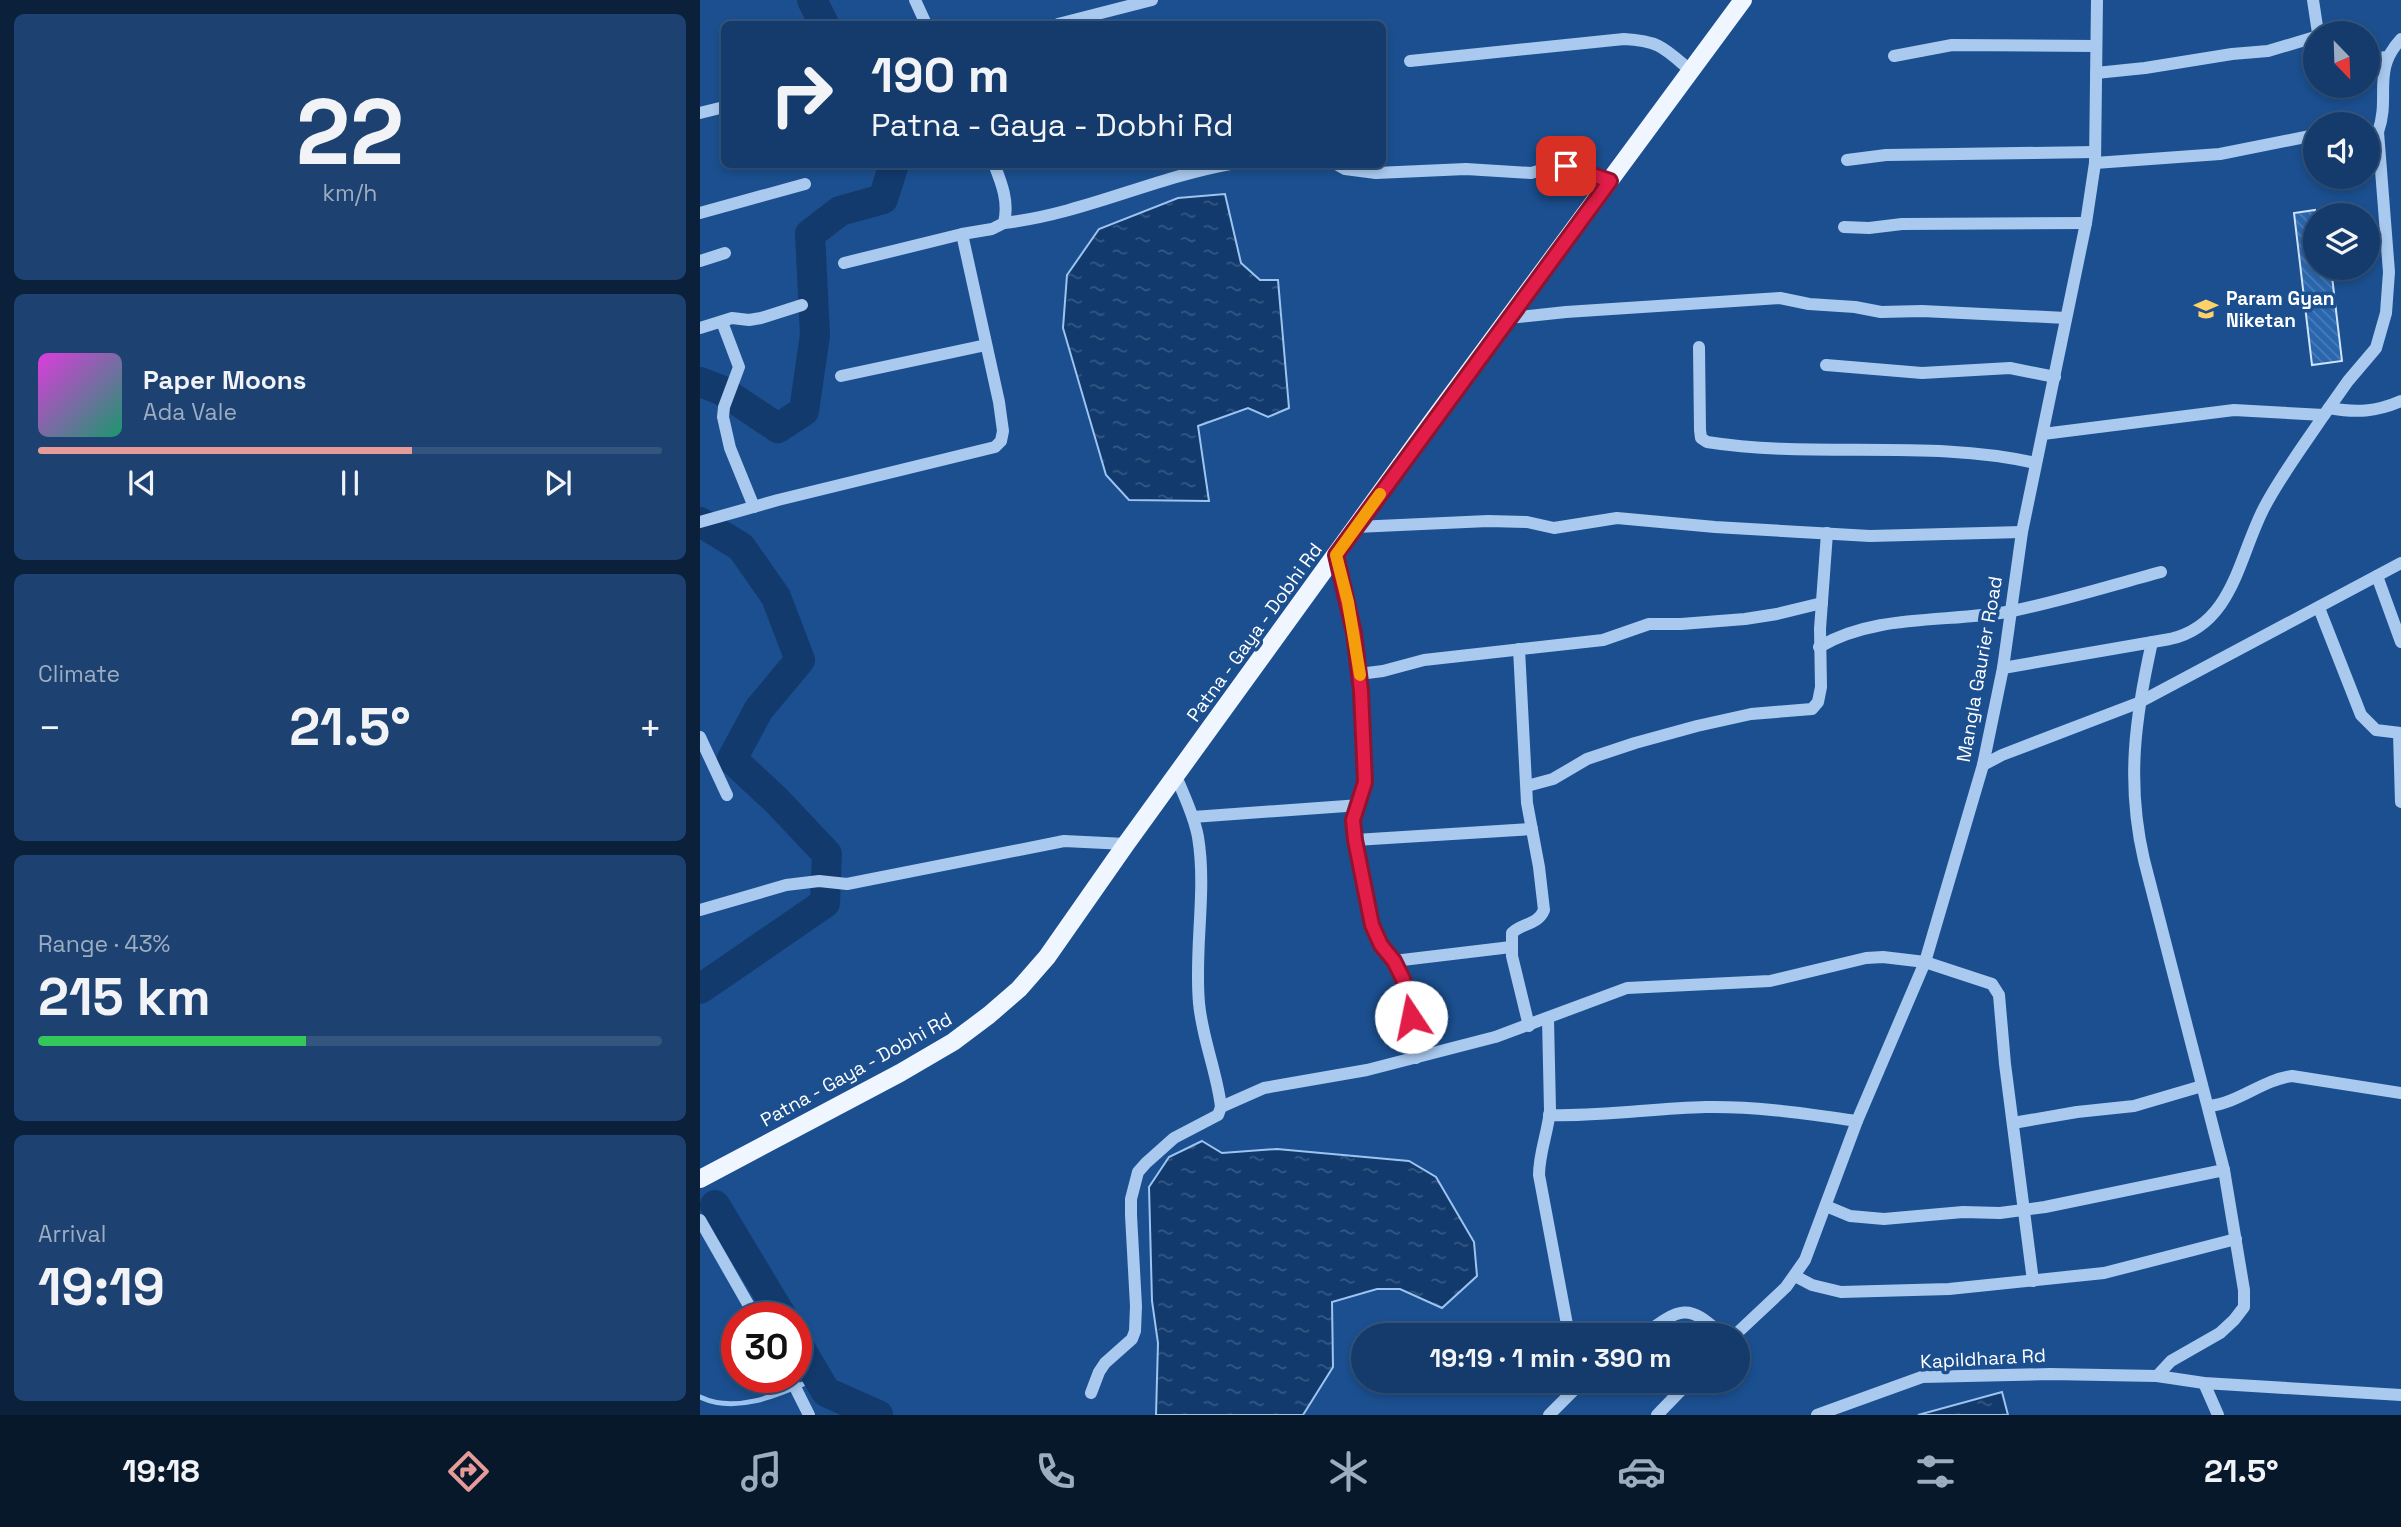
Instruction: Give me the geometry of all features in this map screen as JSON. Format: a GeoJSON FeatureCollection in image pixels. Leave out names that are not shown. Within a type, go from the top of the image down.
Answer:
{"type":"FeatureCollection","features":[{"type":"Feature","properties":{"kind":"main road","name":"Patna - Gaya - Dobhi Rd"},"geometry":{"type":"LineString","coordinates":[[700,1179],[953,1042],[1018,989],[1047,957],[1126,844],[1740,1]]}},
{"type":"Feature","properties":{"kind":"street"},"geometry":{"type":"LineString","coordinates":[[915,0],[925,21]]}},
{"type":"Feature","properties":{"kind":"street"},"geometry":{"type":"LineString","coordinates":[[1070,21],[1152,0]]}},
{"type":"Feature","properties":{"kind":"street","name":"Mangla Gaurier Road"},"geometry":{"type":"LineString","coordinates":[[1748,1323],[1775,1298],[1805,1260],[1857,1121],[1925,962],[1983,765],[2003,668],[2022,532],[2086,223],[2095,157],[2097,0]]}},
{"type":"Feature","properties":{"kind":"street"},"geometry":{"type":"LineString","coordinates":[[2313,0],[2315,21]]}},
{"type":"Feature","properties":{"kind":"street"},"geometry":{"type":"LineString","coordinates":[[1409,61],[1624,39],[1661,45],[1691,71]]}},
{"type":"Feature","properties":{"kind":"street"},"geometry":{"type":"LineString","coordinates":[[2096,73],[2267,51],[2303,39]]}},
{"type":"Feature","properties":{"kind":"street"},"geometry":{"type":"LineString","coordinates":[[2380,122],[2384,117],[2383,77],[2387,57],[2401,40]]}},
{"type":"Feature","properties":{"kind":"street"},"geometry":{"type":"LineString","coordinates":[[1894,56],[1952,45],[2096,46]]}},
{"type":"Feature","properties":{"kind":"street"},"geometry":{"type":"LineString","coordinates":[[2380,58],[2387,57]]}},
{"type":"Feature","properties":{"kind":"street"},"geometry":{"type":"LineString","coordinates":[[700,114],[721,108]]}},
{"type":"Feature","properties":{"kind":"street"},"geometry":{"type":"LineString","coordinates":[[1847,159],[1885,155],[2095,157],[2220,154],[2303,137]]}},
{"type":"Feature","properties":{"kind":"street"},"geometry":{"type":"LineString","coordinates":[[1344,168],[1376,173],[1466,169],[1531,173],[1566,166],[1610,181]]}},
{"type":"Feature","properties":{"kind":"street"},"geometry":{"type":"LineString","coordinates":[[996,168],[1006,201],[1004,223]]}},
{"type":"Feature","properties":{"kind":"street"},"geometry":{"type":"LineString","coordinates":[[844,263],[992,229],[1004,223],[1077,209],[1144,186],[1214,168]]}},
{"type":"Feature","properties":{"kind":"street"},"geometry":{"type":"LineString","coordinates":[[700,213],[805,184]]}},
{"type":"Feature","properties":{"kind":"street"},"geometry":{"type":"LineString","coordinates":[[2003,668],[2184,636],[2194,631],[2225,600],[2242,566],[2258,518],[2326,412],[2376,348],[2386,313],[2389,272],[2380,189]]}},
{"type":"Feature","properties":{"kind":"street"},"geometry":{"type":"LineString","coordinates":[[1844,227],[2086,223]]}},
{"type":"Feature","properties":{"kind":"street"},"geometry":{"type":"LineString","coordinates":[[700,522],[962,453],[995,447],[1001,441],[1003,431],[962,234]]}},
{"type":"Feature","properties":{"kind":"street"},"geometry":{"type":"LineString","coordinates":[[700,261],[725,253]]}},
{"type":"Feature","properties":{"kind":"street"},"geometry":{"type":"LineString","coordinates":[[1509,318],[1780,298],[1881,312],[1922,311],[2066,318]]}},
{"type":"Feature","properties":{"kind":"street"},"geometry":{"type":"LineString","coordinates":[[700,328],[732,318],[761,318],[802,305]]}},
{"type":"Feature","properties":{"kind":"street"},"geometry":{"type":"LineString","coordinates":[[722,321],[739,367],[724,407],[730,448],[754,507]]}},
{"type":"Feature","properties":{"kind":"street"},"geometry":{"type":"LineString","coordinates":[[841,376],[986,345]]}},
{"type":"Feature","properties":{"kind":"street"},"geometry":{"type":"LineString","coordinates":[[1699,347],[1700,430],[1701,438],[1707,442],[1819,450],[1974,453],[2010,457],[2035,464]]}},
{"type":"Feature","properties":{"kind":"street"},"geometry":{"type":"LineString","coordinates":[[1826,365],[1938,374],[2010,368],[2055,377]]}},
{"type":"Feature","properties":{"kind":"street"},"geometry":{"type":"LineString","coordinates":[[2043,435],[2234,410],[2367,412],[2401,401]]}},
{"type":"Feature","properties":{"kind":"street"},"geometry":{"type":"LineString","coordinates":[[1356,527],[1488,521],[1527,522],[1554,528],[1616,518],[1715,527],[1878,536],[2022,532]]}},
{"type":"Feature","properties":{"kind":"street"},"geometry":{"type":"LineString","coordinates":[[1527,786],[1553,779],[1587,759],[1684,729],[1737,716],[1812,709],[1818,702],[1821,687],[1819,647],[1827,533]]}},
{"type":"Feature","properties":{"kind":"street"},"geometry":{"type":"LineString","coordinates":[[1336,555],[1348,602],[1359,674],[1365,782],[1353,820],[1355,840],[1372,925],[1381,945],[1394,961],[1408,995],[1416,1058]]}},
{"type":"Feature","properties":{"kind":"street"},"geometry":{"type":"LineString","coordinates":[[1983,765],[2002,755],[2138,703],[2401,563]]}},
{"type":"Feature","properties":{"kind":"street"},"geometry":{"type":"LineString","coordinates":[[1819,647],[1835,638],[1881,626],[2010,611],[2161,572]]}},
{"type":"Feature","properties":{"kind":"street"},"geometry":{"type":"LineString","coordinates":[[2377,576],[2401,642]]}},
{"type":"Feature","properties":{"kind":"street"},"geometry":{"type":"LineString","coordinates":[[1359,674],[1383,671],[1424,660],[1603,640],[1649,624],[1698,624],[1754,618],[1822,603]]}},
{"type":"Feature","properties":{"kind":"street"},"geometry":{"type":"LineString","coordinates":[[2319,608],[2361,715],[2376,730],[2400,733],[2401,802]]}},
{"type":"Feature","properties":{"kind":"street"},"geometry":{"type":"LineString","coordinates":[[2152,642],[2138,703],[2133,790],[2137,825],[2224,1170],[2244,1290],[2244,1307],[2235,1320],[2220,1333],[2171,1361],[2157,1376]]}},
{"type":"Feature","properties":{"kind":"street"},"geometry":{"type":"LineString","coordinates":[[1520,649],[1527,786],[1544,910],[1535,922],[1512,933],[1511,947],[1529,1026]]}},
{"type":"Feature","properties":{"kind":"street"},"geometry":{"type":"LineString","coordinates":[[700,737],[727,795]]}},
{"type":"Feature","properties":{"kind":"street"},"geometry":{"type":"LineString","coordinates":[[1091,1393],[1105,1363],[1132,1339],[1135,1331],[1131,1199],[1138,1172],[1174,1138],[1218,1115],[1221,1107],[1200,1014],[1200,856],[1193,817],[1176,776]]}},
{"type":"Feature","properties":{"kind":"street"},"geometry":{"type":"LineString","coordinates":[[1193,817],[1360,804]]}},
{"type":"Feature","properties":{"kind":"street"},"geometry":{"type":"LineString","coordinates":[[1355,840],[1532,828]]}},
{"type":"Feature","properties":{"kind":"street"},"geometry":{"type":"LineString","coordinates":[[700,911],[786,885],[819,881],[839,884],[1065,841],[1126,844]]}},
{"type":"Feature","properties":{"kind":"street"},"geometry":{"type":"LineString","coordinates":[[1394,961],[1511,947]]}},
{"type":"Feature","properties":{"kind":"street"},"geometry":{"type":"LineString","coordinates":[[1221,1107],[1264,1088],[1367,1070],[1496,1037],[1627,988],[1770,981],[1866,958],[1883,957],[1925,962],[1992,984],[1997,989],[2032,1281]]}},
{"type":"Feature","properties":{"kind":"street"},"geometry":{"type":"LineString","coordinates":[[1548,1019],[1549,1115],[1540,1154],[1539,1175],[1567,1323]]}},
{"type":"Feature","properties":{"kind":"street"},"geometry":{"type":"LineString","coordinates":[[2209,1106],[2224,1104],[2249,1090],[2292,1076],[2401,1093]]}},
{"type":"Feature","properties":{"kind":"street"},"geometry":{"type":"LineString","coordinates":[[2014,1123],[2134,1106],[2202,1086]]}},
{"type":"Feature","properties":{"kind":"street"},"geometry":{"type":"LineString","coordinates":[[1549,1115],[1577,1116],[1707,1107],[1774,1109],[1857,1121]]}},
{"type":"Feature","properties":{"kind":"street"},"geometry":{"type":"LineString","coordinates":[[1826,1206],[1850,1216],[1884,1219],[2023,1210],[2224,1170]]}},
{"type":"Feature","properties":{"kind":"street"},"geometry":{"type":"LineString","coordinates":[[700,1220],[747,1302]]}},
{"type":"Feature","properties":{"kind":"street"},"geometry":{"type":"LineString","coordinates":[[1794,1276],[1825,1288],[1858,1293],[1949,1289],[2104,1273],[2235,1239]]}},
{"type":"Feature","properties":{"kind":"street"},"geometry":{"type":"LineString","coordinates":[[1660,1323],[1686,1311],[1698,1314],[1709,1323]]}},
{"type":"Feature","properties":{"kind":"street","name":"Kapildhara Rd"},"geometry":{"type":"LineString","coordinates":[[1817,1415],[1922,1377],[2050,1374],[2157,1376],[2204,1383],[2401,1395]]}},
{"type":"Feature","properties":{"kind":"street"},"geometry":{"type":"LineString","coordinates":[[2204,1383],[2218,1415]]}},
{"type":"Feature","properties":{"kind":"street"},"geometry":{"type":"LineString","coordinates":[[798,1393],[809,1415]]}},
{"type":"Feature","properties":{"kind":"street"},"geometry":{"type":"LineString","coordinates":[[1549,1415],[1570,1393]]}},
{"type":"Feature","properties":{"kind":"street"},"geometry":{"type":"LineString","coordinates":[[1657,1415],[1678,1393]]}},
{"type":"Feature","properties":{"kind":"water"},"geometry":{"type":"Polygon","coordinates":[[[1225,194],[1241,263],[1260,280],[1278,280],[1289,408],[1268,417],[1248,408],[1198,426],[1209,501],[1129,500],[1106,475],[1063,328],[1067,275],[1099,229],[1178,198],[1225,194]]]}},
{"type":"Feature","properties":{"kind":"water"},"geometry":{"type":"Polygon","coordinates":[[[1202,1141],[1222,1153],[1277,1149],[1409,1161],[1436,1177],[1474,1242],[1477,1276],[1442,1308],[1400,1289],[1377,1289],[1332,1302],[1333,1367],[1303,1415],[1156,1415],[1158,1343],[1152,1301],[1149,1187],[1169,1157],[1202,1141]]]}},
{"type":"Feature","properties":{"kind":"water"},"geometry":{"type":"Polygon","coordinates":[[[2002,1392],[2008,1415],[1918,1415],[2002,1392]]]}},
{"type":"Feature","properties":{"kind":"building"},"geometry":{"type":"Polygon","coordinates":[[[2303,212],[2303,280],[2332,280],[2342,361],[2312,365],[2294,213],[2303,212]]]}},
{"type":"Feature","properties":{"kind":"waterway"},"geometry":{"type":"LineString","coordinates":[[812,0],[822,21]]}},
{"type":"Feature","properties":{"kind":"waterway"},"geometry":{"type":"LineString","coordinates":[[700,382],[721,390],[778,428],[804,411],[815,335],[810,234],[840,211],[883,199],[893,168]]}},
{"type":"Feature","properties":{"kind":"waterway"},"geometry":{"type":"LineString","coordinates":[[700,522],[741,547],[776,597],[800,660],[759,709],[732,759],[777,801],[827,854],[825,903],[700,989]]}},
{"type":"Feature","properties":{"kind":"waterway"},"geometry":{"type":"LineString","coordinates":[[715,1205],[773,1302]]}},
{"type":"Feature","properties":{"kind":"waterway"},"geometry":{"type":"LineString","coordinates":[[812,1368],[826,1392],[878,1415]]}},
{"type":"Feature","properties":{"kind":"waterway"},"geometry":{"type":"LineString","coordinates":[[700,1397],[714,1402],[744,1403],[774,1395],[817,1378]]}},
{"type":"Feature","properties":{"kind":"slow traffic"},"geometry":{"type":"LineString","coordinates":[[1360,675],[1348,602],[1336,555],[1380,494]]}},
{"type":"Feature","properties":{"kind":"place","name":"Param Gyan Niketan"},"geometry":{"type":"Point","coordinates":[2206,309]}},
{"type":"Feature","properties":{"kind":"route"},"geometry":{"type":"LineString","coordinates":[[1411,1017],[1408,995],[1400,971],[1381,945],[1372,925],[1355,840],[1353,820],[1365,782],[1361,691],[1354,633],[1336,555],[1610,181],[1566,166]]}}]}
